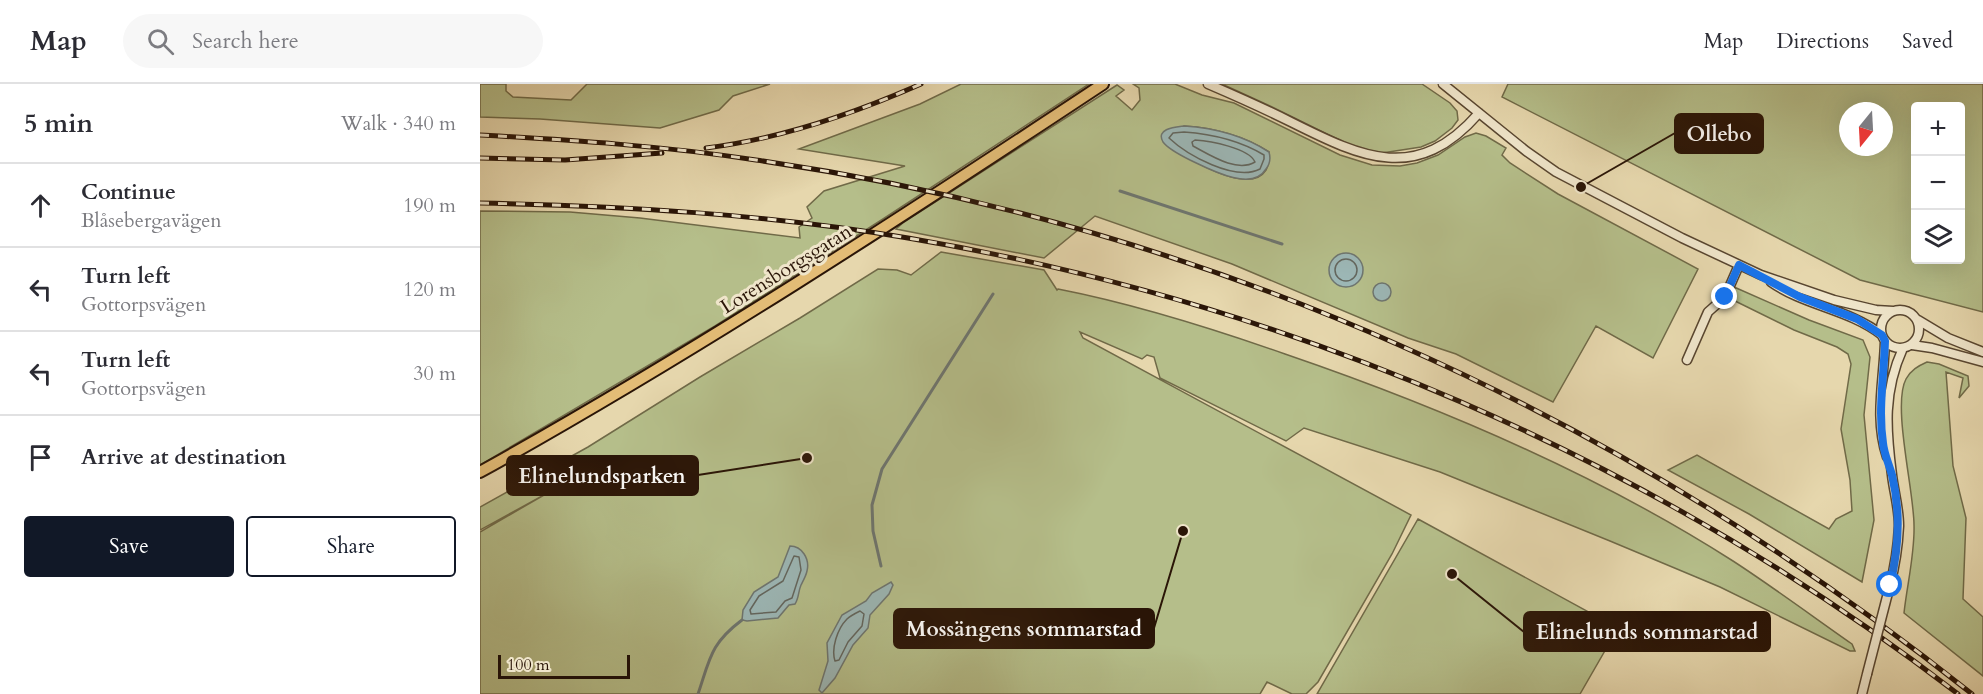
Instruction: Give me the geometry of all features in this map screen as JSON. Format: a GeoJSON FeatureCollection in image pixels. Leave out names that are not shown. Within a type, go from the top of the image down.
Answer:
{"type":"FeatureCollection","features":[{"type":"Feature","properties":{"kind":"main road","name":"Lorensborgsgatan"},"geometry":{"type":"LineString","coordinates":[[480,472],[754,310],[885,228],[1103,84]]}},
{"type":"Feature","properties":{"kind":"street"},"geometry":{"type":"LineString","coordinates":[[1208,84],[1257,105],[1328,141],[1358,153],[1389,158],[1410,157],[1433,150],[1452,139],[1479,113]]}},
{"type":"Feature","properties":{"kind":"street"},"geometry":{"type":"LineString","coordinates":[[1444,85],[1526,151],[1581,187],[1682,238],[1761,275],[1856,306],[1876,310],[1907,310],[1918,320],[1948,338],[1983,352]]}},
{"type":"Feature","properties":{"kind":"street"},"geometry":{"type":"LineString","coordinates":[[1687,360],[1708,312],[1725,297],[1739,265]]}},
{"type":"Feature","properties":{"kind":"street"},"geometry":{"type":"LineString","coordinates":[[1761,275],[1800,297],[1857,319],[1896,348],[1932,348],[1983,362]]}},
{"type":"Feature","properties":{"kind":"street"},"geometry":{"type":"LineString","coordinates":[[1892,475],[1883,446],[1880,405],[1883,321],[1893,311]]}},
{"type":"Feature","properties":{"kind":"street"},"geometry":{"type":"LineString","coordinates":[[1863,694],[1896,560],[1899,526],[1886,419],[1887,407],[1893,375],[1908,347],[1920,333],[1918,320]]}},
{"type":"Feature","properties":{"kind":"green space"},"geometry":{"type":"Polygon","coordinates":[[[480,84],[506,84],[506,91],[513,97],[571,100],[587,84],[770,84],[733,96],[719,110],[660,128],[480,117],[480,84]]]}},
{"type":"Feature","properties":{"kind":"green space"},"geometry":{"type":"Polygon","coordinates":[[[961,84],[1089,84],[715,326],[480,465],[480,211],[570,212],[640,218],[800,238],[799,227],[812,218],[807,207],[824,191],[905,166],[799,149],[920,104],[961,84]]]}},
{"type":"Feature","properties":{"kind":"green space"},"geometry":{"type":"Polygon","coordinates":[[[1133,84],[1175,84],[1202,95],[1234,103],[1340,155],[1372,165],[1400,166],[1417,163],[1438,155],[1465,137],[1476,133],[1486,136],[1506,148],[1502,155],[1510,163],[1558,194],[1698,269],[1653,358],[1596,326],[1553,402],[1456,354],[1408,338],[1232,264],[1095,216],[1044,258],[896,229],[1117,85],[1124,90],[1116,96],[1132,110],[1140,100],[1139,88],[1133,84]],[[1184,126],[1180,154],[1211,170],[1237,178],[1258,177],[1266,170],[1269,152],[1239,137],[1184,126]]]}},
{"type":"Feature","properties":{"kind":"green space"},"geometry":{"type":"Polygon","coordinates":[[[1222,84],[1422,84],[1450,103],[1457,111],[1458,120],[1452,128],[1435,141],[1421,147],[1382,153],[1355,147],[1222,84]]]}},
{"type":"Feature","properties":{"kind":"green space"},"geometry":{"type":"Polygon","coordinates":[[[1508,84],[1983,84],[1983,312],[1860,280],[1502,97],[1508,84]]]}},
{"type":"Feature","properties":{"kind":"green space"},"geometry":{"type":"Polygon","coordinates":[[[941,252],[1044,270],[1057,290],[1144,309],[1257,344],[1458,419],[1572,471],[1681,529],[1778,591],[1852,644],[1855,651],[1850,651],[1720,587],[1440,472],[1304,428],[1286,441],[1160,378],[1154,357],[1147,355],[1142,359],[1080,332],[1083,338],[1411,515],[1392,554],[1318,682],[1306,694],[1292,694],[1267,682],[1260,694],[480,694],[480,532],[544,495],[480,530],[480,507],[588,447],[878,269],[897,270],[911,275],[941,252]]]}},
{"type":"Feature","properties":{"kind":"green space"},"geometry":{"type":"Polygon","coordinates":[[[1734,287],[1809,320],[1863,340],[1870,357],[1864,415],[1874,520],[1862,582],[1749,514],[1668,470],[1697,455],[1829,529],[1836,519],[1852,511],[1850,480],[1841,429],[1851,364],[1848,354],[1731,299],[1734,287]]]}},
{"type":"Feature","properties":{"kind":"green space"},"geometry":{"type":"Polygon","coordinates":[[[1927,362],[1939,364],[1968,376],[1969,386],[1959,398],[1963,378],[1946,372],[1953,466],[1966,518],[1963,599],[1983,617],[1983,676],[1904,613],[1914,525],[1902,428],[1902,391],[1910,373],[1927,362]]]}},
{"type":"Feature","properties":{"kind":"green space"},"geometry":{"type":"Polygon","coordinates":[[[1418,519],[1618,628],[1580,694],[1317,694],[1418,519]]]}},
{"type":"Feature","properties":{"kind":"water"},"geometry":{"type":"Polygon","coordinates":[[[1184,126],[1218,131],[1249,141],[1269,152],[1268,165],[1259,176],[1251,179],[1240,179],[1207,168],[1175,152],[1163,142],[1161,137],[1164,131],[1184,126]]]}},
{"type":"Feature","properties":{"kind":"water"},"geometry":{"type":"Polygon","coordinates":[[[1346,253],[1358,258],[1363,270],[1358,282],[1346,287],[1334,282],[1329,270],[1334,258],[1346,253]]]}},
{"type":"Feature","properties":{"kind":"water"},"geometry":{"type":"Polygon","coordinates":[[[1382,283],[1389,285],[1391,292],[1389,299],[1382,301],[1375,299],[1373,292],[1375,285],[1382,283]]]}},
{"type":"Feature","properties":{"kind":"water"},"geometry":{"type":"Polygon","coordinates":[[[790,546],[798,548],[804,554],[808,566],[795,604],[789,605],[778,618],[742,620],[743,610],[754,592],[778,577],[790,546]]]}},
{"type":"Feature","properties":{"kind":"water"},"geometry":{"type":"Polygon","coordinates":[[[891,582],[893,585],[889,594],[870,615],[868,628],[853,645],[835,678],[822,693],[819,690],[828,661],[827,643],[842,615],[891,582]]]}},
{"type":"Feature","properties":{"kind":"waterway"},"geometry":{"type":"LineString","coordinates":[[1120,191],[1282,244]]}},
{"type":"Feature","properties":{"kind":"waterway"},"geometry":{"type":"LineString","coordinates":[[881,566],[873,531],[872,505],[882,469],[993,294]]}},
{"type":"Feature","properties":{"kind":"waterway"},"geometry":{"type":"LineString","coordinates":[[698,694],[717,645],[742,620]]}},
{"type":"Feature","properties":{"kind":"railway"},"geometry":{"type":"LineString","coordinates":[[706,148],[762,138],[816,124],[921,84]]}},
{"type":"Feature","properties":{"kind":"railway"},"geometry":{"type":"LineString","coordinates":[[480,135],[618,144],[722,155],[923,190],[1086,231],[1245,283],[1400,345],[1550,418],[1696,500],[1836,592],[1972,694]]}},
{"type":"Feature","properties":{"kind":"railway"},"geometry":{"type":"LineString","coordinates":[[480,158],[565,160],[662,153]]}},
{"type":"Feature","properties":{"kind":"railway"},"geometry":{"type":"LineString","coordinates":[[480,203],[588,206],[749,217],[908,238],[1050,266],[1189,303],[1327,348],[1461,402],[1591,463],[1718,533],[1841,610],[1958,694]]}},
{"type":"Feature","properties":{"kind":"place","name":"Ollebo"},"geometry":{"type":"Point","coordinates":[1581,187]}},
{"type":"Feature","properties":{"kind":"place","name":"Elinelundsparken"},"geometry":{"type":"Point","coordinates":[807,458]}},
{"type":"Feature","properties":{"kind":"place","name":"Mossängens sommarstad"},"geometry":{"type":"Point","coordinates":[1183,531]}},
{"type":"Feature","properties":{"kind":"place","name":"Elinelunds sommarstad"},"geometry":{"type":"Point","coordinates":[1452,574]}},
{"type":"Feature","properties":{"kind":"route"},"geometry":{"type":"LineString","coordinates":[[1725,297],[1739,265],[1800,297],[1857,319],[1882,335],[1885,341],[1880,393],[1883,446],[1892,475],[1899,526],[1896,560],[1890,585]]}}]}
